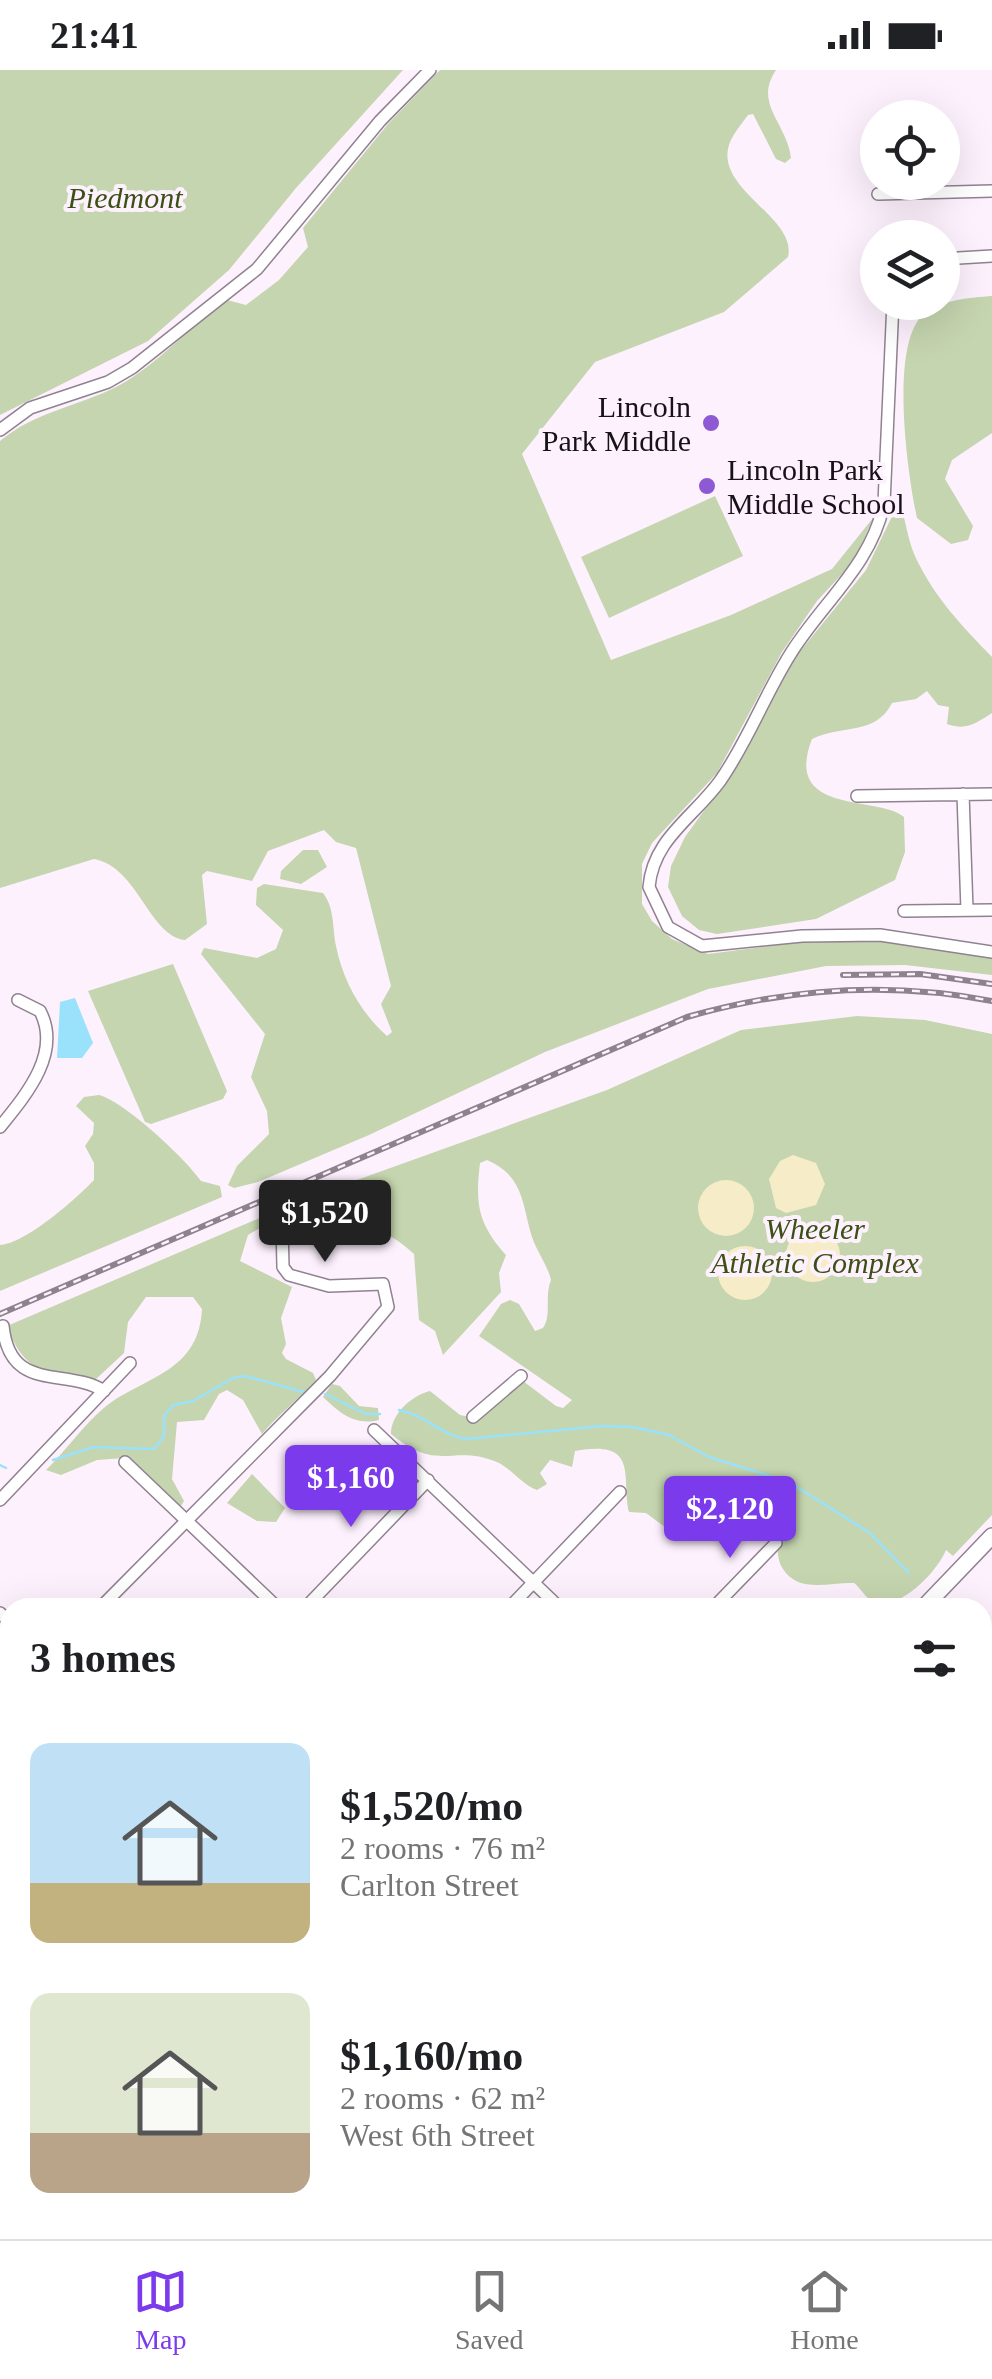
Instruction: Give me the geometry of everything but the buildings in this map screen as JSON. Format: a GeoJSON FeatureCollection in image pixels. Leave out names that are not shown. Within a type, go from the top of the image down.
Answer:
{"type":"FeatureCollection","features":[{"type":"Feature","properties":{"kind":"main road"},"geometry":{"type":"LineString","coordinates":[[933,1598],[992,1536]]}},
{"type":"Feature","properties":{"kind":"street"},"geometry":{"type":"LineString","coordinates":[[0,430],[30,408],[108,382],[132,368],[257,269],[380,121],[430,70]]}},
{"type":"Feature","properties":{"kind":"street"},"geometry":{"type":"LineString","coordinates":[[960,192],[992,191]]}},
{"type":"Feature","properties":{"kind":"street"},"geometry":{"type":"LineString","coordinates":[[960,258],[992,256]]}},
{"type":"Feature","properties":{"kind":"street"},"geometry":{"type":"LineString","coordinates":[[891,320],[884,503],[876,535],[860,563],[790,654],[727,770],[662,843],[649,888],[668,927],[702,946],[862,934],[992,952]]}},
{"type":"Feature","properties":{"kind":"street"},"geometry":{"type":"LineString","coordinates":[[963,794],[967,910]]}},
{"type":"Feature","properties":{"kind":"street"},"geometry":{"type":"LineString","coordinates":[[857,796],[992,794]]}},
{"type":"Feature","properties":{"kind":"street"},"geometry":{"type":"LineString","coordinates":[[904,911],[992,910]]}},
{"type":"Feature","properties":{"kind":"street"},"geometry":{"type":"LineString","coordinates":[[0,1127],[42,1066],[48,1047],[40,1011],[18,1000]]}},
{"type":"Feature","properties":{"kind":"street"},"geometry":{"type":"LineString","coordinates":[[110,1598],[330,1376],[385,1312],[389,1299],[383,1284],[329,1286],[296,1280],[284,1267],[282,1225]]}},
{"type":"Feature","properties":{"kind":"street"},"geometry":{"type":"LineString","coordinates":[[3,1326],[9,1352],[38,1377],[80,1382],[104,1391]]}},
{"type":"Feature","properties":{"kind":"street"},"geometry":{"type":"LineString","coordinates":[[0,1500],[130,1362]]}},
{"type":"Feature","properties":{"kind":"street"},"geometry":{"type":"LineString","coordinates":[[474,1417],[521,1376]]}},
{"type":"Feature","properties":{"kind":"street"},"geometry":{"type":"LineString","coordinates":[[374,1430],[550,1598]]}},
{"type":"Feature","properties":{"kind":"street"},"geometry":{"type":"LineString","coordinates":[[125,1462],[268,1598]]}},
{"type":"Feature","properties":{"kind":"street"},"geometry":{"type":"LineString","coordinates":[[314,1598],[428,1480]]}},
{"type":"Feature","properties":{"kind":"street"},"geometry":{"type":"LineString","coordinates":[[518,1598],[620,1492]]}},
{"type":"Feature","properties":{"kind":"street"},"geometry":{"type":"LineString","coordinates":[[723,1598],[776,1543]]}},
{"type":"Feature","properties":{"kind":"green space","name":"Piedmont"},"geometry":{"type":"Polygon","coordinates":[[[0,70],[403,70],[296,188],[229,270],[148,341],[0,415],[0,70]]]}},
{"type":"Feature","properties":{"kind":"green space"},"geometry":{"type":"Polygon","coordinates":[[[440,70],[776,70],[768,93],[791,158],[785,163],[776,159],[753,114],[748,115],[728,149],[735,178],[781,230],[788,243],[788,257],[724,312],[595,362],[522,454],[611,660],[731,615],[832,569],[873,518],[855,560],[817,601],[782,652],[717,773],[652,843],[642,864],[642,904],[652,921],[672,939],[708,954],[817,940],[900,941],[992,957],[992,975],[905,965],[826,966],[708,989],[545,1052],[369,1135],[258,1182],[234,1188],[228,1185],[237,1166],[269,1134],[267,1111],[251,1077],[265,1034],[201,954],[204,948],[257,958],[276,949],[283,930],[256,905],[257,888],[264,884],[323,893],[348,984],[361,1007],[387,1036],[392,1032],[381,1004],[391,986],[356,848],[336,842],[324,830],[268,851],[252,881],[207,871],[202,875],[207,924],[185,940],[162,927],[122,874],[94,859],[0,888],[0,441],[42,416],[118,386],[147,367],[227,300],[246,305],[279,280],[308,247],[303,228],[388,124],[440,70]]]}},
{"type":"Feature","properties":{"kind":"green space"},"geometry":{"type":"Polygon","coordinates":[[[992,296],[992,433],[952,460],[945,479],[973,526],[968,540],[951,544],[917,518],[906,443],[904,379],[907,351],[920,320],[960,320],[960,300],[992,296]]]}},
{"type":"Feature","properties":{"kind":"green space"},"geometry":{"type":"Polygon","coordinates":[[[715,496],[743,556],[609,618],[581,557],[715,496]]]}},
{"type":"Feature","properties":{"kind":"green space"},"geometry":{"type":"Polygon","coordinates":[[[899,502],[922,571],[959,622],[992,657],[992,713],[966,726],[947,724],[949,707],[938,705],[927,691],[916,699],[892,703],[867,725],[812,739],[806,764],[810,781],[821,792],[904,817],[905,852],[895,880],[816,919],[717,934],[699,930],[682,916],[668,887],[671,866],[685,837],[729,776],[793,660],[866,570],[899,502]]]}},
{"type":"Feature","properties":{"kind":"green space"},"geometry":{"type":"Polygon","coordinates":[[[303,850],[318,850],[327,867],[301,884],[280,879],[281,871],[303,850]]]}},
{"type":"Feature","properties":{"kind":"green space"},"geometry":{"type":"Polygon","coordinates":[[[173,964],[227,1091],[223,1099],[151,1124],[145,1122],[88,991],[173,964]]]}},
{"type":"Feature","properties":{"kind":"green space","name":"Wheeler Athletic Complex"},"geometry":{"type":"Polygon","coordinates":[[[857,1016],[925,1020],[992,1034],[992,1515],[953,1556],[946,1550],[928,1577],[908,1594],[901,1598],[868,1598],[854,1583],[797,1582],[779,1561],[775,1536],[755,1520],[730,1489],[712,1496],[678,1528],[669,1530],[646,1513],[629,1512],[623,1464],[610,1451],[575,1451],[572,1467],[550,1460],[540,1473],[547,1484],[537,1490],[497,1462],[468,1455],[421,1453],[391,1434],[403,1407],[430,1391],[460,1415],[475,1418],[523,1381],[556,1406],[563,1408],[572,1400],[479,1336],[501,1304],[510,1300],[519,1304],[535,1331],[543,1328],[551,1280],[515,1183],[487,1160],[480,1163],[479,1202],[489,1233],[506,1255],[499,1273],[501,1292],[443,1355],[435,1331],[419,1320],[414,1254],[401,1243],[370,1226],[335,1217],[278,1219],[248,1235],[240,1261],[292,1287],[281,1318],[286,1344],[282,1353],[313,1373],[316,1380],[262,1434],[243,1400],[227,1390],[219,1394],[204,1420],[177,1422],[172,1479],[184,1501],[181,1506],[124,1458],[97,1460],[61,1475],[46,1470],[104,1408],[183,1357],[199,1329],[202,1309],[193,1297],[146,1297],[128,1322],[124,1353],[95,1380],[64,1378],[40,1370],[21,1353],[7,1326],[304,1199],[607,1090],[741,1030],[857,1016]]]}},
{"type":"Feature","properties":{"kind":"green space"},"geometry":{"type":"Polygon","coordinates":[[[99,1095],[124,1108],[154,1132],[201,1181],[220,1186],[222,1197],[0,1291],[0,1245],[36,1229],[94,1180],[94,1163],[85,1146],[93,1134],[94,1123],[76,1106],[84,1097],[99,1095]]]}},
{"type":"Feature","properties":{"kind":"green space"},"geometry":{"type":"Polygon","coordinates":[[[332,1384],[340,1386],[359,1406],[378,1408],[379,1420],[355,1420],[335,1408],[323,1397],[332,1384]]]}},
{"type":"Feature","properties":{"kind":"green space"},"geometry":{"type":"Polygon","coordinates":[[[252,1474],[285,1508],[276,1522],[257,1521],[227,1503],[252,1474]]]}},
{"type":"Feature","properties":{"kind":"sand"},"geometry":{"type":"Polygon","coordinates":[[[793,1155],[816,1163],[825,1184],[816,1205],[786,1213],[776,1208],[769,1179],[780,1161],[793,1155]]]}},
{"type":"Feature","properties":{"kind":"sand"},"geometry":{"type":"Polygon","coordinates":[[[726,1180],[746,1188],[754,1208],[746,1228],[726,1236],[706,1228],[698,1208],[706,1188],[726,1180]]]}},
{"type":"Feature","properties":{"kind":"sand"},"geometry":{"type":"Polygon","coordinates":[[[813,1228],[832,1236],[840,1255],[832,1274],[813,1282],[794,1274],[786,1255],[794,1236],[813,1228]]]}},
{"type":"Feature","properties":{"kind":"sand"},"geometry":{"type":"Polygon","coordinates":[[[745,1246],[764,1254],[772,1273],[764,1292],[745,1300],[726,1292],[718,1273],[726,1254],[745,1246]]]}},
{"type":"Feature","properties":{"kind":"water"},"geometry":{"type":"Polygon","coordinates":[[[75,998],[93,1043],[82,1058],[57,1058],[60,1002],[75,998]]]}},
{"type":"Feature","properties":{"kind":"waterway"},"geometry":{"type":"LineString","coordinates":[[53,1460],[94,1447],[154,1449],[164,1436],[164,1416],[173,1405],[193,1401],[233,1378],[245,1376],[304,1392]]}},
{"type":"Feature","properties":{"kind":"waterway"},"geometry":{"type":"LineString","coordinates":[[325,1394],[366,1414],[380,1414]]}},
{"type":"Feature","properties":{"kind":"waterway"},"geometry":{"type":"LineString","coordinates":[[399,1410],[466,1439],[602,1426],[633,1427],[669,1435],[709,1457],[789,1482],[870,1533],[909,1573]]}},
{"type":"Feature","properties":{"kind":"waterway"},"geometry":{"type":"LineString","coordinates":[[0,1465],[6,1468]]}},
{"type":"Feature","properties":{"kind":"railway"},"geometry":{"type":"LineString","coordinates":[[843,975],[920,974],[992,984]]}},
{"type":"Feature","properties":{"kind":"railway"},"geometry":{"type":"LineString","coordinates":[[0,1314],[687,1017],[763,999],[839,991],[915,991],[992,1001]]}},
{"type":"Feature","properties":{"kind":"place","name":"Lincoln Park Middle"},"geometry":{"type":"Point","coordinates":[711,423]}},
{"type":"Feature","properties":{"kind":"place","name":"Lincoln Park Middle School"},"geometry":{"type":"Point","coordinates":[707,486]}}]}
